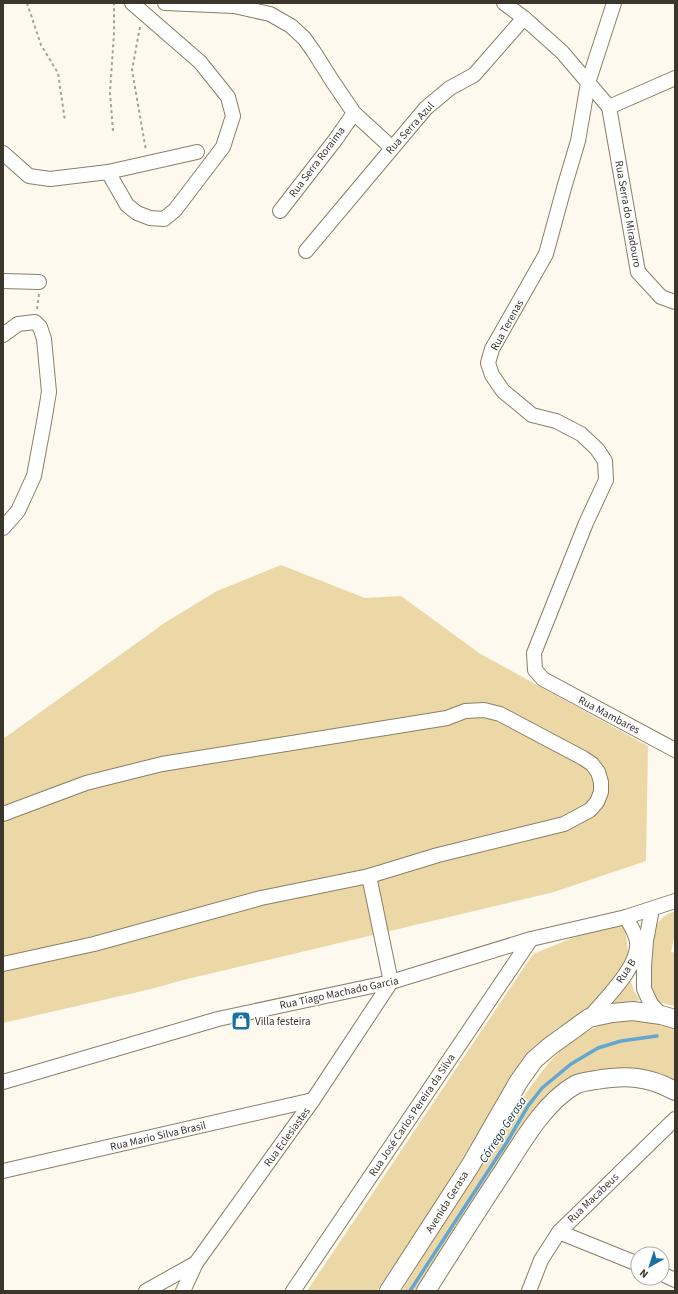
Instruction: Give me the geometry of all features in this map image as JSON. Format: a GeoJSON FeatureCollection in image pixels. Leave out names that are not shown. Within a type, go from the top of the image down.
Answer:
{"type":"FeatureCollection","features":[{"type":"Feature","properties":{"kind":"main road","name":"Avenida Gerasa"},"geometry":{"type":"LineString","coordinates":[[389,1291],[470,1166],[519,1080],[534,1060],[549,1047],[589,1018],[612,1013],[633,1011],[668,1017]]}},
{"type":"Feature","properties":{"kind":"main road"},"geometry":{"type":"LineString","coordinates":[[426,1291],[526,1136],[552,1103],[564,1093],[577,1085],[614,1077],[635,1077],[660,1083],[675,1091]]}},
{"type":"Feature","properties":{"kind":"street"},"geometry":{"type":"LineString","coordinates":[[165,3],[234,6],[270,14],[291,26],[304,38],[354,113],[392,148]]}},
{"type":"Feature","properties":{"kind":"street"},"geometry":{"type":"LineString","coordinates":[[504,3],[524,18],[562,52],[609,107],[675,78]]}},
{"type":"Feature","properties":{"kind":"street","name":"Rua Terenas"},"geometry":{"type":"LineString","coordinates":[[543,679],[535,670],[534,654],[586,523],[606,480],[605,461],[597,449],[581,434],[556,420],[532,415],[514,401],[503,391],[492,375],[488,363],[492,349],[546,254],[578,141],[588,83],[614,3]]}},
{"type":"Feature","properties":{"kind":"street"},"geometry":{"type":"LineString","coordinates":[[108,172],[127,205],[137,213],[150,218],[164,219],[175,210],[223,147],[233,116],[228,97],[200,62],[137,8]]}},
{"type":"Feature","properties":{"kind":"street","name":"Rua Serra Azul"},"geometry":{"type":"LineString","coordinates":[[306,251],[426,108],[450,88],[474,75],[524,18]]}},
{"type":"Feature","properties":{"kind":"street","name":"Rua Serra do Miradouro"},"geometry":{"type":"LineString","coordinates":[[609,107],[638,272],[661,297],[675,302]]}},
{"type":"Feature","properties":{"kind":"street","name":"Rua Serra Roraima"},"geometry":{"type":"LineString","coordinates":[[280,211],[336,140],[354,113]]}},
{"type":"Feature","properties":{"kind":"street"},"geometry":{"type":"LineString","coordinates":[[3,153],[29,176],[50,179],[108,172],[197,152]]}},
{"type":"Feature","properties":{"kind":"street"},"geometry":{"type":"LineString","coordinates":[[3,281],[39,282]]}},
{"type":"Feature","properties":{"kind":"street"},"geometry":{"type":"LineString","coordinates":[[3,335],[18,324],[35,322],[40,327],[44,339],[49,392],[34,476],[18,511],[3,528]]}},
{"type":"Feature","properties":{"kind":"street","name":"Rua Mambares"},"geometry":{"type":"LineString","coordinates":[[543,679],[675,750]]}},
{"type":"Feature","properties":{"kind":"street"},"geometry":{"type":"LineString","coordinates":[[3,814],[86,783],[162,764],[447,718],[465,711],[484,710],[500,714],[592,764],[598,772],[601,782],[601,792],[597,802],[590,810],[564,824],[438,855],[369,876],[261,898],[94,944],[3,964]]}},
{"type":"Feature","properties":{"kind":"street"},"geometry":{"type":"LineString","coordinates":[[369,876],[391,982]]}},
{"type":"Feature","properties":{"kind":"street","name":"Rua Tiago Machado Garcia"},"geometry":{"type":"LineString","coordinates":[[3,1082],[218,1019],[391,982],[531,940],[626,917],[675,901]]}},
{"type":"Feature","properties":{"kind":"street","name":"Rua B"},"geometry":{"type":"LineString","coordinates":[[652,909],[646,941],[644,989],[651,1004],[668,1017]]}},
{"type":"Feature","properties":{"kind":"street","name":"Rua B"},"geometry":{"type":"LineString","coordinates":[[589,1018],[633,964],[637,952],[637,942],[635,934],[626,917]]}},
{"type":"Feature","properties":{"kind":"street","name":"Rua José Carlos Pereira da Silva"},"geometry":{"type":"LineString","coordinates":[[293,1291],[531,940]]}},
{"type":"Feature","properties":{"kind":"street","name":"Rua Eclesiastes"},"geometry":{"type":"LineString","coordinates":[[184,1291],[196,1263],[313,1100],[391,982]]}},
{"type":"Feature","properties":{"kind":"street","name":"Rua Mario Silva Brasil"},"geometry":{"type":"LineString","coordinates":[[3,1172],[313,1100]]}},
{"type":"Feature","properties":{"kind":"street","name":"Rua Macabeus"},"geometry":{"type":"LineString","coordinates":[[530,1291],[541,1260],[559,1232],[675,1119]]}},
{"type":"Feature","properties":{"kind":"street"},"geometry":{"type":"LineString","coordinates":[[559,1232],[630,1261]]}},
{"type":"Feature","properties":{"kind":"street"},"geometry":{"type":"LineString","coordinates":[[146,1291],[196,1263]]}},
{"type":"Feature","properties":{"kind":"path"},"geometry":{"type":"LineString","coordinates":[[27,3],[41,45],[58,73],[65,121]]}},
{"type":"Feature","properties":{"kind":"path"},"geometry":{"type":"LineString","coordinates":[[113,131],[110,93],[114,33],[114,3]]}},
{"type":"Feature","properties":{"kind":"path"},"geometry":{"type":"LineString","coordinates":[[137,8],[132,70],[148,163]]}},
{"type":"Feature","properties":{"kind":"path"},"geometry":{"type":"LineString","coordinates":[[35,322],[39,299],[39,282]]}},
{"type":"Feature","properties":{"kind":"shaded area"},"geometry":{"type":"Polygon","coordinates":[[[281,565],[365,598],[401,596],[479,653],[648,746],[646,861],[554,892],[3,1023],[3,739],[166,622],[217,591],[281,565]]]}},
{"type":"Feature","properties":{"kind":"shaded area"},"geometry":{"type":"Polygon","coordinates":[[[675,911],[675,938],[671,952],[675,953],[675,1006],[661,1002],[650,992],[652,933],[661,919],[675,911]]]}},
{"type":"Feature","properties":{"kind":"shaded area"},"geometry":{"type":"Polygon","coordinates":[[[607,924],[619,924],[625,929],[629,957],[588,1013],[559,1027],[531,1049],[514,1073],[444,1189],[377,1291],[307,1291],[533,954],[607,924]]]}},
{"type":"Feature","properties":{"kind":"shaded area"},"geometry":{"type":"Polygon","coordinates":[[[629,975],[634,991],[640,1000],[611,1005],[629,975]]]}},
{"type":"Feature","properties":{"kind":"shaded area"},"geometry":{"type":"Polygon","coordinates":[[[625,1017],[675,1025],[675,1081],[645,1071],[626,1068],[603,1072],[565,1084],[418,1291],[402,1291],[434,1238],[541,1072],[561,1050],[575,1038],[599,1026],[625,1017]]]}},
{"type":"Feature","properties":{"kind":"waterway","name":"Córrego Gerasa"},"geometry":{"type":"LineString","coordinates":[[410,1291],[507,1142],[528,1106],[542,1088],[571,1064],[598,1048],[621,1041],[657,1036]]}},
{"type":"Feature","properties":{"kind":"place","name":"Villa festeira"},"geometry":{"type":"Point","coordinates":[241,1021]}}]}
